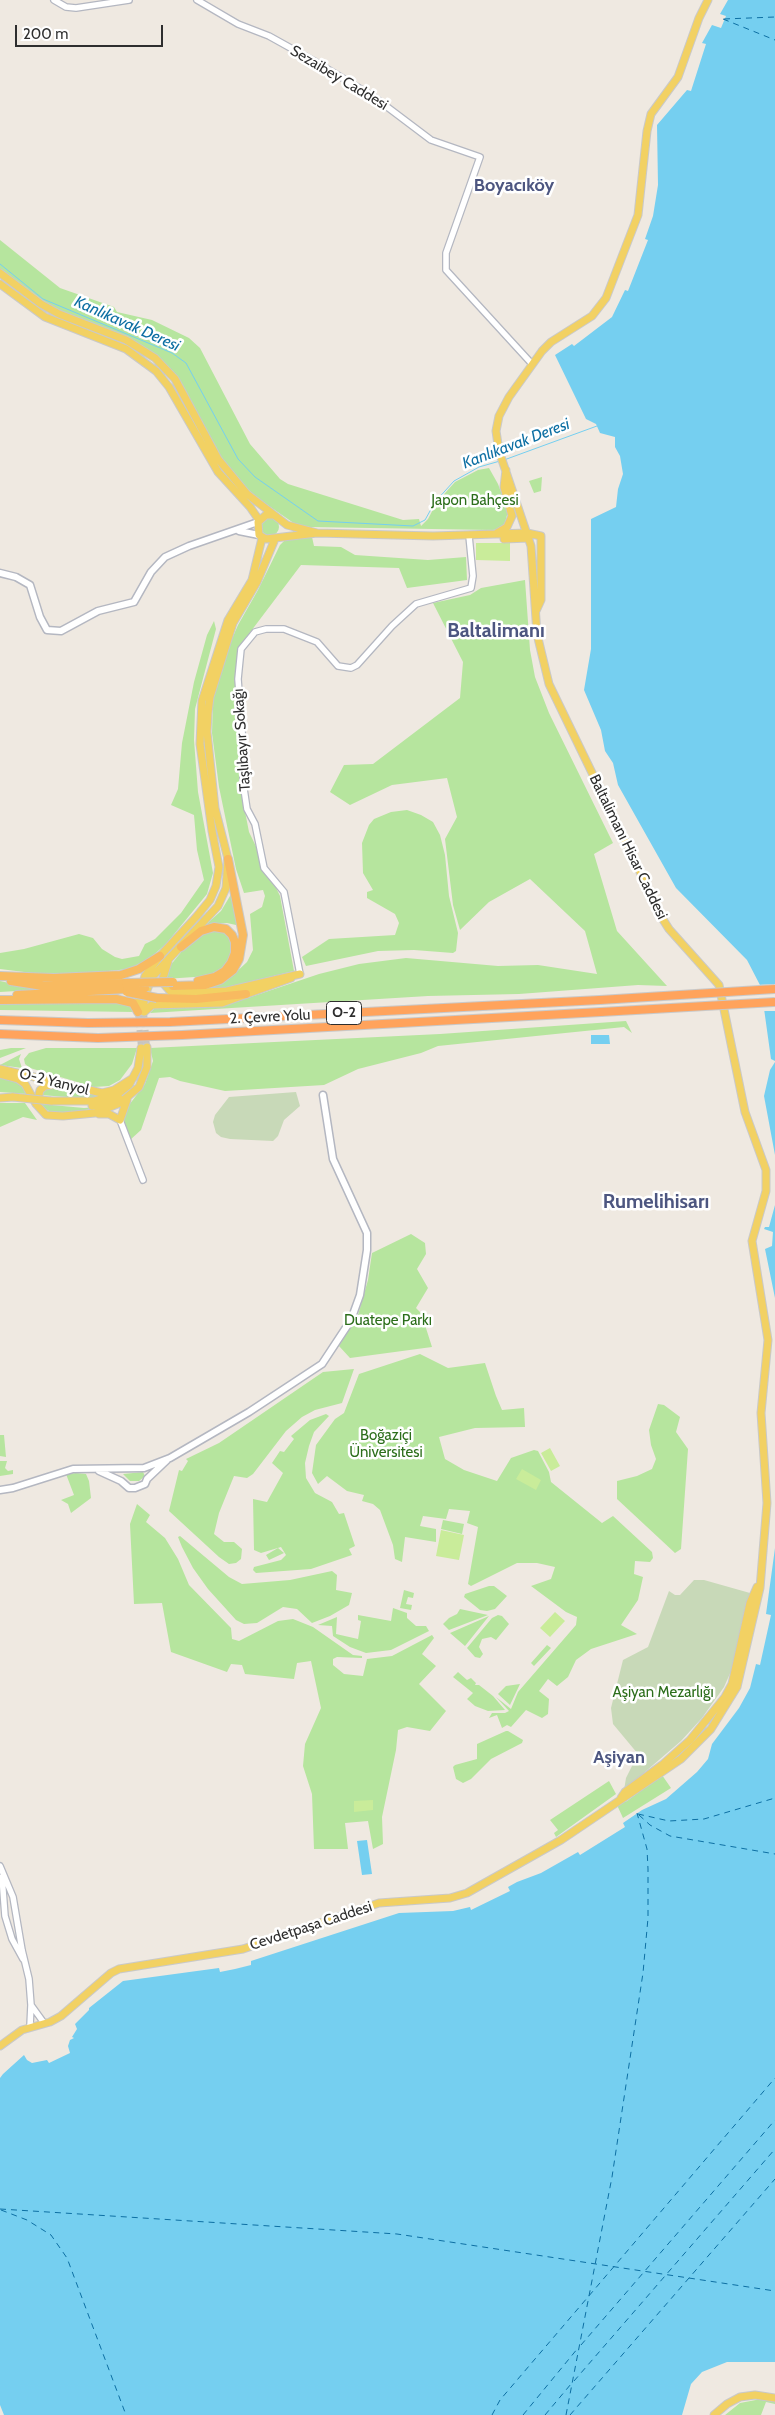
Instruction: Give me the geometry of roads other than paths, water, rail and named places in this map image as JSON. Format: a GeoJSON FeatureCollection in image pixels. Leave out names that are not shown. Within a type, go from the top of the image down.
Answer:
{"type":"FeatureCollection","features":[{"type":"Feature","properties":{"kind":"highway"},"geometry":{"type":"LineString","coordinates":[[173,984],[205,984],[220,980],[233,970],[240,959],[243,935],[228,859]]}},
{"type":"Feature","properties":{"kind":"highway"},"geometry":{"type":"LineString","coordinates":[[0,998],[107,991],[202,980],[214,977],[225,971],[235,953],[235,942],[226,929],[214,927],[201,931],[181,947]]}},
{"type":"Feature","properties":{"kind":"highway"},"geometry":{"type":"LineString","coordinates":[[0,977],[54,978],[121,975],[139,969],[160,956]]}},
{"type":"Feature","properties":{"kind":"highway"},"geometry":{"type":"LineString","coordinates":[[0,977],[44,986],[127,988],[157,998],[174,1000],[246,994]]}},
{"type":"Feature","properties":{"kind":"highway","name":"2. Çevre Yolu"},"geometry":{"type":"LineString","coordinates":[[0,1020],[88,1023],[221,1020],[775,989]]}},
{"type":"Feature","properties":{"kind":"highway"},"geometry":{"type":"LineString","coordinates":[[0,998],[116,999],[133,1003],[141,1012]]}},
{"type":"Feature","properties":{"kind":"highway","name":"2. Çevre Yolu"},"geometry":{"type":"LineString","coordinates":[[0,1034],[98,1038],[258,1032],[775,1002]]}},
{"type":"Feature","properties":{"kind":"highway"},"geometry":{"type":"LineString","coordinates":[[0,1015],[88,1023]]}},
{"type":"Feature","properties":{"kind":"highway"},"geometry":{"type":"LineString","coordinates":[[0,1039],[98,1038]]}},
{"type":"Feature","properties":{"kind":"main road"},"geometry":{"type":"LineString","coordinates":[[528,536],[499,451],[496,431],[499,416],[513,391],[532,364],[551,342],[592,316],[606,298],[638,215],[647,131],[651,114],[678,77],[708,0]]}},
{"type":"Feature","properties":{"kind":"main road"},"geometry":{"type":"LineString","coordinates":[[0,273],[41,304],[126,340],[155,358],[175,380],[226,471],[247,494],[287,525],[317,533]]}},
{"type":"Feature","properties":{"kind":"main road"},"geometry":{"type":"LineString","coordinates":[[0,284],[45,317],[126,349],[156,371],[169,387],[218,472],[250,507],[258,521],[261,536],[252,580],[228,620],[202,701],[200,744],[212,832],[218,854],[218,877],[210,900],[160,956],[145,976],[139,998],[141,1012]]}},
{"type":"Feature","properties":{"kind":"main road"},"geometry":{"type":"LineString","coordinates":[[489,536],[505,530],[512,520],[512,510],[503,484],[506,470]]}},
{"type":"Feature","properties":{"kind":"main road"},"geometry":{"type":"LineString","coordinates":[[0,573],[16,576],[30,585],[40,617],[47,630],[56,632],[98,611],[134,602],[150,572],[165,557],[196,543],[237,530],[258,521],[266,514],[278,518],[283,526],[257,582],[233,623],[210,697],[207,732],[220,831],[228,859],[226,888],[218,906],[152,978],[141,1012]]}},
{"type":"Feature","properties":{"kind":"main road"},"geometry":{"type":"LineString","coordinates":[[237,530],[277,538],[317,533],[540,536],[541,600],[535,612]]}},
{"type":"Feature","properties":{"kind":"main road","name":"Baltalimanı Hisar Caddesi"},"geometry":{"type":"LineString","coordinates":[[528,536],[539,651],[549,684],[642,876],[655,907],[669,929],[719,985],[745,1112],[766,1170],[766,1191],[752,1241],[768,1340],[761,1413],[767,1503],[760,1578]]}},
{"type":"Feature","properties":{"kind":"main road"},"geometry":{"type":"LineString","coordinates":[[169,960],[163,978],[164,984],[170,991],[175,993],[227,991],[300,974]]}},
{"type":"Feature","properties":{"kind":"main road"},"geometry":{"type":"LineString","coordinates":[[141,1012],[152,1005],[222,1003],[300,974]]}},
{"type":"Feature","properties":{"kind":"main road"},"geometry":{"type":"LineString","coordinates":[[51,1101],[94,1101],[109,1098],[119,1093],[133,1078],[144,1048],[148,1057],[144,1076],[139,1087],[129,1097],[110,1108],[82,1115]]}},
{"type":"Feature","properties":{"kind":"main road","name":"O-2 Yanyol"},"geometry":{"type":"LineString","coordinates":[[0,1069],[102,1093],[114,1090],[133,1078]]}},
{"type":"Feature","properties":{"kind":"main road"},"geometry":{"type":"LineString","coordinates":[[0,1074],[18,1079],[25,1084],[37,1106],[46,1115],[109,1114],[120,1120],[129,1097]]}},
{"type":"Feature","properties":{"kind":"main road"},"geometry":{"type":"LineString","coordinates":[[0,1098],[13,1097],[92,1106],[109,1104],[129,1091],[144,1076]]}},
{"type":"Feature","properties":{"kind":"main road"},"geometry":{"type":"LineString","coordinates":[[37,1106],[37,1096],[45,1086],[68,1085]]}},
{"type":"Feature","properties":{"kind":"main road"},"geometry":{"type":"LineString","coordinates":[[0,1492],[73,1469],[144,1468],[170,1458],[249,1412],[322,1364],[351,1320],[360,1295],[367,1250],[367,1233],[333,1159],[323,1095]]}},
{"type":"Feature","properties":{"kind":"main road"},"geometry":{"type":"LineString","coordinates":[[93,1468],[121,1481],[129,1488],[135,1488],[145,1484],[147,1479],[170,1458]]}},
{"type":"Feature","properties":{"kind":"main road"},"geometry":{"type":"LineString","coordinates":[[144,1468],[147,1472],[147,1479]]}},
{"type":"Feature","properties":{"kind":"main road"},"geometry":{"type":"LineString","coordinates":[[121,1481],[119,1478],[124,1469]]}},
{"type":"Feature","properties":{"kind":"main road","name":"Cevdetpaşa Caddesi"},"geometry":{"type":"LineString","coordinates":[[0,2046],[30,2026],[44,2023],[68,2010],[104,1979],[120,1969],[243,1949],[379,1903],[458,1897],[555,1844],[621,1799],[632,1794],[690,1752],[711,1729],[731,1699],[743,1670],[760,1588],[760,1578]]}},
{"type":"Feature","properties":{"kind":"main road"},"geometry":{"type":"LineString","coordinates":[[714,2415],[727,2404],[740,2397],[775,2398]]}},
{"type":"Feature","properties":{"kind":"street"},"geometry":{"type":"LineString","coordinates":[[54,0],[66,7],[76,8],[129,0]]}},
{"type":"Feature","properties":{"kind":"street","name":"Sezaibey Caddesi"},"geometry":{"type":"LineString","coordinates":[[197,0],[214,8],[238,24],[269,36],[314,61],[374,97],[431,140],[480,157],[445,258],[446,270],[503,335],[532,364]]}},
{"type":"Feature","properties":{"kind":"street"},"geometry":{"type":"LineString","coordinates":[[209,0],[214,8]]}},
{"type":"Feature","properties":{"kind":"street","name":"Taşlıbayır Sokağı"},"geometry":{"type":"LineString","coordinates":[[300,974],[284,892],[264,868],[255,824],[247,809],[243,782],[243,744],[238,680],[241,649],[255,632],[266,629],[284,629],[317,642],[338,666],[351,668],[357,665],[392,626],[416,604],[472,588],[473,576],[469,536]]}},
{"type":"Feature","properties":{"kind":"street"},"geometry":{"type":"LineString","coordinates":[[120,1120],[143,1180]]}},
{"type":"Feature","properties":{"kind":"street"},"geometry":{"type":"LineString","coordinates":[[0,1867],[7,1922],[16,1948],[25,1963]]}},
{"type":"Feature","properties":{"kind":"street"},"geometry":{"type":"LineString","coordinates":[[0,1867],[13,1897],[30,1980],[30,2026]]}},
{"type":"Feature","properties":{"kind":"street"},"geometry":{"type":"LineString","coordinates":[[31,2005],[44,2023]]}},
{"type":"Feature","properties":{"kind":"water"},"geometry":{"type":"Polygon","coordinates":[[[728,0],[775,0],[775,1061],[771,1059],[761,987],[747,960],[676,888],[618,785],[613,763],[605,751],[601,730],[584,690],[591,649],[591,519],[616,507],[618,489],[623,474],[620,456],[615,447],[615,437],[600,433],[596,424],[586,419],[555,355],[572,344],[574,346],[612,317],[625,290],[628,291],[648,240],[645,239],[653,216],[658,185],[657,125],[687,90],[691,91],[706,44],[702,43],[712,25],[721,28],[726,16],[720,14],[728,0]]]}},
{"type":"Feature","properties":{"kind":"water"},"geometry":{"type":"Polygon","coordinates":[[[591,1035],[609,1035],[610,1044],[591,1044],[591,1035]]]}},
{"type":"Feature","properties":{"kind":"water"},"geometry":{"type":"Polygon","coordinates":[[[775,1062],[775,1155],[764,1096],[770,1070],[775,1062]]]}},
{"type":"Feature","properties":{"kind":"water"},"geometry":{"type":"Polygon","coordinates":[[[775,1205],[775,1298],[765,1249],[772,1246],[773,1232],[764,1229],[769,1227],[775,1205]]]}},
{"type":"Feature","properties":{"kind":"water"},"geometry":{"type":"Polygon","coordinates":[[[775,1548],[775,2362],[727,2362],[702,2372],[691,2384],[682,2415],[4,2415],[0,2405],[0,2078],[3,2074],[24,2055],[32,2063],[47,2060],[49,2063],[70,2053],[68,2046],[70,2040],[74,2038],[72,2037],[77,2029],[75,2024],[89,2008],[123,1981],[219,1968],[220,1972],[235,1969],[251,1965],[251,1961],[399,1913],[453,1911],[470,1907],[471,1910],[510,1891],[508,1887],[517,1882],[541,1873],[578,1852],[580,1855],[625,1827],[623,1823],[642,1810],[666,1799],[697,1772],[708,1759],[712,1744],[739,1708],[750,1688],[756,1664],[760,1665],[771,1615],[766,1614],[775,1548]]]}},
{"type":"Feature","properties":{"kind":"water"},"geometry":{"type":"Polygon","coordinates":[[[367,1840],[372,1874],[362,1875],[357,1841],[367,1840]]]}},
{"type":"Feature","properties":{"kind":"waterway","name":"Kanlıkavak Deresi"},"geometry":{"type":"LineString","coordinates":[[0,264],[43,299],[172,353],[186,363],[238,459],[255,477],[318,521],[413,526],[425,520],[435,502],[454,481],[479,467],[500,461]]}},
{"type":"Feature","properties":{"kind":"waterway","name":"Kanlıkavak Deresi"},"geometry":{"type":"LineString","coordinates":[[504,460],[597,426]]}},
{"type":"Feature","properties":{"kind":"tunnel"},"geometry":{"type":"LineString","coordinates":[[138,1012],[141,1048]]}},
{"type":"Feature","properties":{"kind":"tunnel"},"geometry":{"type":"LineString","coordinates":[[144,1012],[147,1047]]}},
{"type":"Feature","properties":{"kind":"district","name":"Boyacıköy"},"geometry":{"type":"Point","coordinates":[514,186]}},
{"type":"Feature","properties":{"kind":"district","name":"Baltalimanı"},"geometry":{"type":"Point","coordinates":[496,631]}},
{"type":"Feature","properties":{"kind":"district","name":"Rumelihisarı"},"geometry":{"type":"Point","coordinates":[656,1202]}},
{"type":"Feature","properties":{"kind":"district","name":"Aşiyan"},"geometry":{"type":"Point","coordinates":[619,1758]}},
{"type":"Feature","properties":{"kind":"park label","name":"Japon Bahçesi"},"geometry":{"type":"Point","coordinates":[475,501]}},
{"type":"Feature","properties":{"kind":"park label","name":"Duatepe Parkı"},"geometry":{"type":"Point","coordinates":[388,1321]}},
{"type":"Feature","properties":{"kind":"park label","name":"Boğaziçi Üniversitesi"},"geometry":{"type":"Point","coordinates":[386,1444]}},
{"type":"Feature","properties":{"kind":"park label","name":"Aşiyan Mezarlığı"},"geometry":{"type":"Point","coordinates":[663,1693]}}]}
